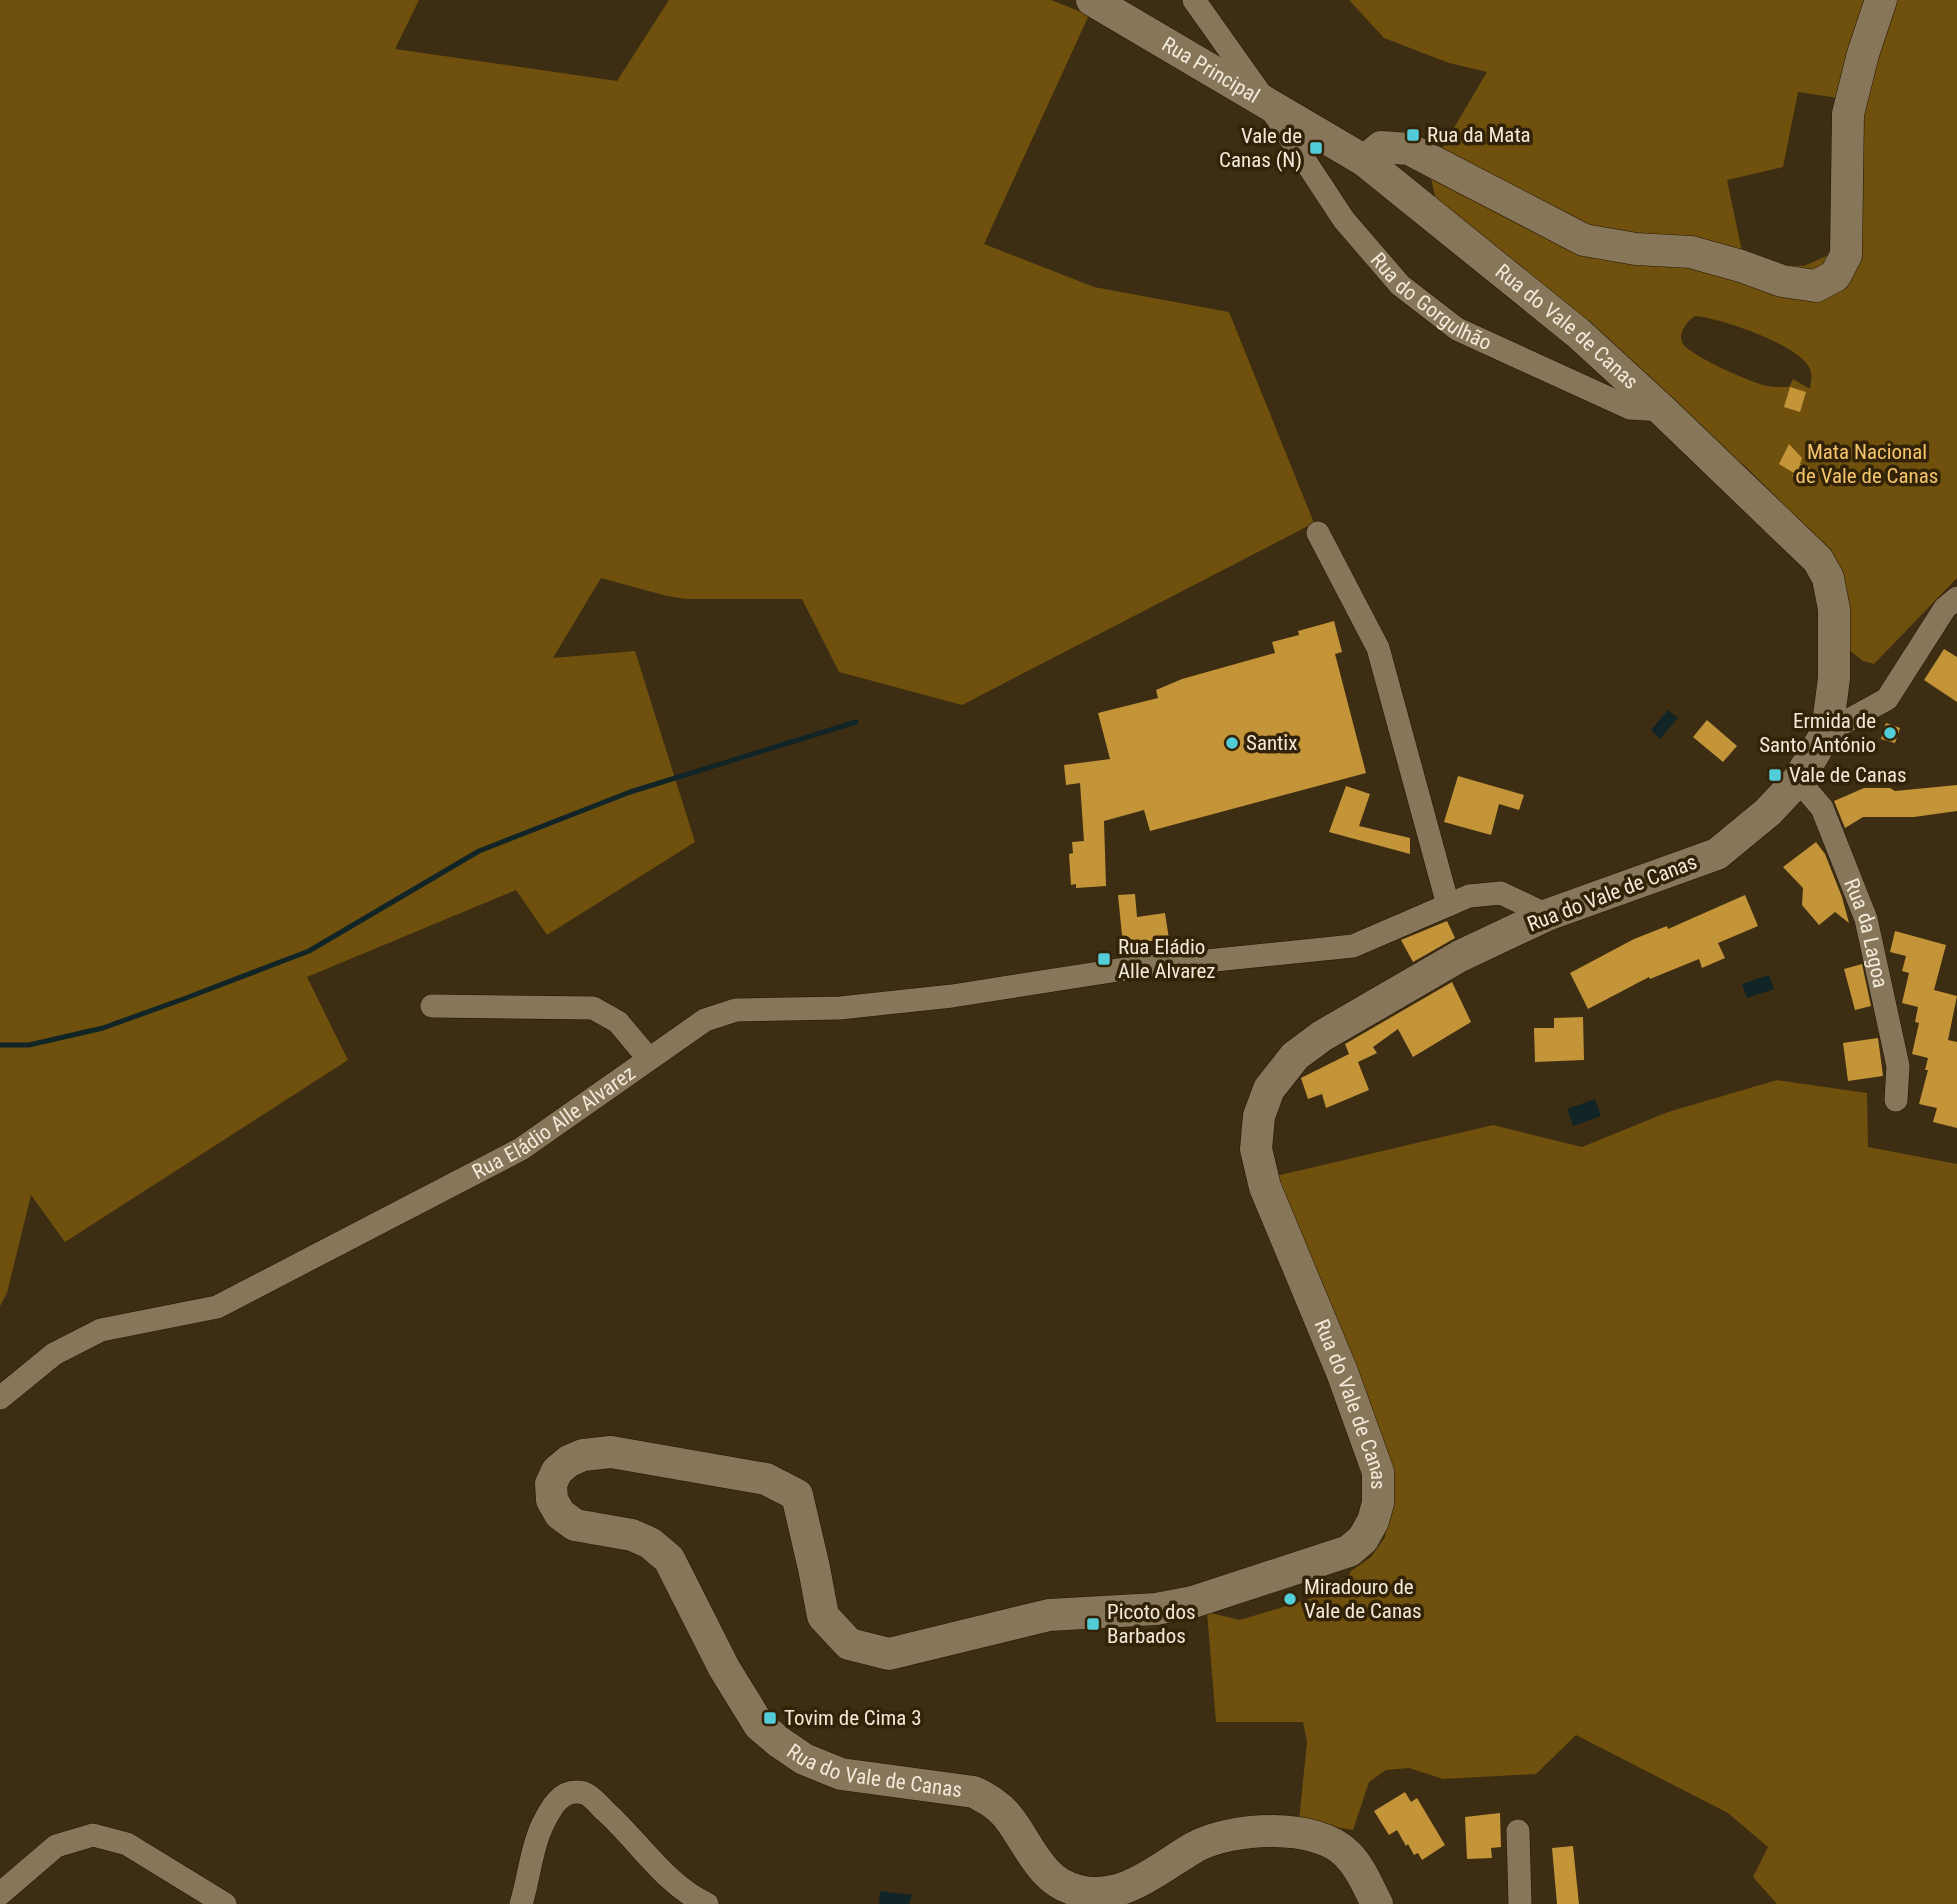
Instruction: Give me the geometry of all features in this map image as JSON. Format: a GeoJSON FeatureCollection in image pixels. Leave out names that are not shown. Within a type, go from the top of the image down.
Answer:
{"type":"FeatureCollection","features":[{"type":"Feature","properties":{"kind":"street","name":"Rua Principal"},"geometry":{"type":"LineString","coordinates":[[1092,0],[1365,161]]}},
{"type":"Feature","properties":{"kind":"street","name":"Rua do Gorgulhão"},"geometry":{"type":"LineString","coordinates":[[1194,0],[1267,103],[1344,220],[1400,285],[1457,329],[1630,408],[1662,410]]}},
{"type":"Feature","properties":{"kind":"street"},"geometry":{"type":"LineString","coordinates":[[1365,161],[1381,147],[1409,149],[1584,240],[1636,249],[1691,252],[1782,281],[1816,286],[1835,275],[1846,255],[1848,114],[1863,54],[1881,0]]}},
{"type":"Feature","properties":{"kind":"street","name":"Rua do Vale de Canas"},"geometry":{"type":"LineString","coordinates":[[1365,161],[1578,334],[1662,410],[1818,560],[1824,569],[1834,609],[1835,646],[1827,732],[1798,780],[1750,828],[1717,854],[1547,915],[1460,956],[1322,1036],[1295,1056],[1269,1089],[1258,1115],[1256,1149],[1265,1186],[1342,1372],[1378,1472],[1378,1503],[1373,1521],[1363,1539],[1349,1550],[1193,1602],[1156,1609],[1049,1615],[889,1654],[849,1644],[823,1616],[797,1495],[766,1479],[611,1452],[583,1455],[569,1461],[557,1471],[551,1484],[552,1500],[560,1514],[575,1525],[632,1535],[650,1543],[670,1559],[724,1668],[759,1725],[804,1759],[841,1774],[974,1793],[993,1802],[1008,1816],[1039,1866],[1057,1882],[1080,1892],[1107,1892],[1140,1882],[1198,1846],[1242,1832],[1284,1831],[1322,1839],[1346,1852],[1364,1877],[1377,1904]]}},
{"type":"Feature","properties":{"kind":"street"},"geometry":{"type":"LineString","coordinates":[[1318,533],[1378,648],[1448,905]]}},
{"type":"Feature","properties":{"kind":"street"},"geometry":{"type":"LineString","coordinates":[[1827,732],[1887,699],[1945,608],[1957,598]]}},
{"type":"Feature","properties":{"kind":"street","name":"Rua da Lagoa"},"geometry":{"type":"LineString","coordinates":[[1798,780],[1822,808],[1866,919],[1898,1066],[1896,1100]]}},
{"type":"Feature","properties":{"kind":"street","name":"Rua Eládio Alle Alvarez"},"geometry":{"type":"LineString","coordinates":[[0,1398],[54,1354],[101,1330],[217,1307],[520,1149],[705,1020],[736,1010],[840,1008],[953,996],[1118,970],[1353,946],[1469,896],[1501,893],[1547,915]]}},
{"type":"Feature","properties":{"kind":"street"},"geometry":{"type":"LineString","coordinates":[[432,1006],[593,1008],[618,1022],[649,1059]]}},
{"type":"Feature","properties":{"kind":"street"},"geometry":{"type":"LineString","coordinates":[[522,1904],[540,1829],[560,1797],[571,1793],[586,1793],[617,1821],[662,1869],[696,1899],[707,1904]]}},
{"type":"Feature","properties":{"kind":"street"},"geometry":{"type":"LineString","coordinates":[[1518,1831],[1520,1904]]}},
{"type":"Feature","properties":{"kind":"street"},"geometry":{"type":"LineString","coordinates":[[0,1894],[55,1846],[93,1835],[127,1844],[225,1904]]}},
{"type":"Feature","properties":{"kind":"green space"},"geometry":{"type":"Polygon","coordinates":[[[0,0],[419,0],[395,49],[617,81],[669,0],[1051,0],[1089,15],[984,244],[1094,287],[1229,312],[1314,523],[962,705],[839,672],[802,599],[686,599],[601,578],[553,658],[635,651],[695,842],[547,935],[516,890],[307,977],[348,1060],[65,1242],[31,1195],[7,1293],[0,1306],[0,0]]]}},
{"type":"Feature","properties":{"kind":"green space","name":"Mata Nacional de Vale de Canas"},"geometry":{"type":"Polygon","coordinates":[[[1349,0],[1957,0],[1957,578],[1874,664],[1863,661],[1848,649],[1803,533],[1787,508],[1746,467],[1676,413],[1436,200],[1429,170],[1487,72],[1449,63],[1384,38],[1349,0]],[[1798,92],[1783,167],[1727,180],[1744,261],[1804,266],[1831,254],[1838,98],[1798,92]],[[1695,316],[1686,324],[1681,340],[1697,355],[1759,384],[1789,387],[1793,379],[1810,389],[1809,367],[1790,350],[1739,327],[1695,316]]]}},
{"type":"Feature","properties":{"kind":"green space"},"geometry":{"type":"Polygon","coordinates":[[[1777,1080],[1867,1093],[1868,1147],[1957,1164],[1957,1904],[1777,1904],[1753,1877],[1768,1847],[1728,1813],[1576,1735],[1536,1774],[1443,1779],[1409,1768],[1386,1770],[1369,1782],[1353,1830],[1299,1821],[1307,1742],[1303,1722],[1216,1722],[1207,1612],[1240,1620],[1342,1589],[1351,1571],[1371,1557],[1385,1537],[1389,1497],[1276,1176],[1493,1125],[1582,1147],[1668,1112],[1777,1080]]]}},
{"type":"Feature","properties":{"kind":"water"},"geometry":{"type":"Polygon","coordinates":[[[1668,710],[1678,718],[1660,739],[1651,730],[1668,710]]]}},
{"type":"Feature","properties":{"kind":"water"},"geometry":{"type":"Polygon","coordinates":[[[1769,975],[1774,989],[1747,998],[1742,984],[1769,975]]]}},
{"type":"Feature","properties":{"kind":"water"},"geometry":{"type":"Polygon","coordinates":[[[1595,1099],[1601,1116],[1573,1126],[1567,1109],[1595,1099]]]}},
{"type":"Feature","properties":{"kind":"water"},"geometry":{"type":"Polygon","coordinates":[[[880,1891],[912,1895],[909,1904],[879,1904],[880,1891]]]}},
{"type":"Feature","properties":{"kind":"building"},"geometry":{"type":"Polygon","coordinates":[[[1790,387],[1806,392],[1800,412],[1784,407],[1790,387]]]}},
{"type":"Feature","properties":{"kind":"building"},"geometry":{"type":"Polygon","coordinates":[[[1789,444],[1802,458],[1800,464],[1815,471],[1808,484],[1792,476],[1794,473],[1779,464],[1789,444]]]}},
{"type":"Feature","properties":{"kind":"building","name":"Santix"},"geometry":{"type":"Polygon","coordinates":[[[1334,621],[1342,652],[1335,654],[1366,773],[1150,831],[1144,810],[1104,821],[1106,886],[1076,888],[1076,884],[1071,885],[1069,854],[1073,853],[1072,842],[1084,841],[1080,783],[1066,785],[1064,765],[1110,759],[1098,713],[1158,698],[1156,690],[1182,679],[1275,653],[1272,642],[1334,621]]]}},
{"type":"Feature","properties":{"kind":"building"},"geometry":{"type":"Polygon","coordinates":[[[1944,649],[1957,657],[1957,702],[1924,680],[1944,649]]]}},
{"type":"Feature","properties":{"kind":"building"},"geometry":{"type":"Polygon","coordinates":[[[1707,720],[1737,746],[1723,762],[1693,737],[1707,720]]]}},
{"type":"Feature","properties":{"kind":"building","name":"Ermida de Santo António"},"geometry":{"type":"Polygon","coordinates":[[[1886,723],[1900,728],[1895,743],[1881,739],[1886,723]]]}},
{"type":"Feature","properties":{"kind":"building"},"geometry":{"type":"Polygon","coordinates":[[[1458,776],[1524,795],[1519,810],[1499,804],[1491,835],[1444,822],[1458,776]]]}},
{"type":"Feature","properties":{"kind":"building"},"geometry":{"type":"Polygon","coordinates":[[[1957,785],[1957,811],[1914,817],[1863,817],[1845,828],[1834,801],[1864,788],[1890,788],[1895,791],[1957,785]]]}},
{"type":"Feature","properties":{"kind":"building"},"geometry":{"type":"Polygon","coordinates":[[[1346,786],[1370,794],[1359,826],[1410,838],[1410,854],[1329,832],[1346,786]]]}},
{"type":"Feature","properties":{"kind":"building"},"geometry":{"type":"Polygon","coordinates":[[[1816,842],[1825,854],[1849,923],[1835,912],[1819,925],[1802,905],[1803,888],[1783,867],[1816,842]]]}},
{"type":"Feature","properties":{"kind":"building"},"geometry":{"type":"Polygon","coordinates":[[[1135,894],[1137,917],[1165,913],[1169,939],[1140,942],[1141,952],[1124,955],[1118,895],[1135,894]]]}},
{"type":"Feature","properties":{"kind":"building"},"geometry":{"type":"Polygon","coordinates":[[[1745,895],[1758,926],[1718,943],[1725,958],[1702,968],[1699,959],[1650,979],[1649,977],[1588,1009],[1570,973],[1634,939],[1667,926],[1668,929],[1745,895]]]}},
{"type":"Feature","properties":{"kind":"building"},"geometry":{"type":"Polygon","coordinates":[[[1447,921],[1455,938],[1413,962],[1401,940],[1447,921]]]}},
{"type":"Feature","properties":{"kind":"building"},"geometry":{"type":"Polygon","coordinates":[[[1895,931],[1946,945],[1934,990],[1957,996],[1948,1040],[1957,1042],[1957,1128],[1933,1122],[1937,1108],[1919,1104],[1928,1070],[1925,1070],[1928,1058],[1912,1054],[1919,1023],[1915,1022],[1918,1007],[1902,1003],[1909,973],[1902,971],[1906,956],[1890,952],[1895,931]]]}},
{"type":"Feature","properties":{"kind":"building"},"geometry":{"type":"Polygon","coordinates":[[[1862,964],[1871,1006],[1855,1010],[1844,969],[1862,964]]]}},
{"type":"Feature","properties":{"kind":"building"},"geometry":{"type":"Polygon","coordinates":[[[1452,982],[1471,1022],[1413,1057],[1398,1029],[1373,1047],[1377,1053],[1358,1062],[1369,1090],[1326,1108],[1322,1094],[1308,1099],[1301,1078],[1349,1054],[1345,1044],[1452,982]]]}},
{"type":"Feature","properties":{"kind":"building"},"geometry":{"type":"Polygon","coordinates":[[[1583,1017],[1584,1060],[1535,1062],[1534,1028],[1554,1028],[1554,1018],[1583,1017]]]}},
{"type":"Feature","properties":{"kind":"building"},"geometry":{"type":"Polygon","coordinates":[[[1878,1038],[1883,1076],[1848,1081],[1843,1043],[1878,1038]]]}},
{"type":"Feature","properties":{"kind":"building"},"geometry":{"type":"Polygon","coordinates":[[[1405,1792],[1411,1802],[1417,1798],[1445,1845],[1422,1860],[1418,1853],[1414,1855],[1408,1844],[1406,1846],[1397,1830],[1389,1835],[1374,1811],[1405,1792]]]}},
{"type":"Feature","properties":{"kind":"building"},"geometry":{"type":"Polygon","coordinates":[[[1500,1813],[1501,1847],[1491,1848],[1492,1858],[1467,1859],[1465,1817],[1500,1813]]]}},
{"type":"Feature","properties":{"kind":"building"},"geometry":{"type":"Polygon","coordinates":[[[1573,1846],[1579,1904],[1557,1904],[1552,1848],[1573,1846]]]}},
{"type":"Feature","properties":{"kind":"waterway"},"geometry":{"type":"LineString","coordinates":[[0,1045],[29,1045],[103,1028],[186,998],[309,951],[479,851],[630,792],[856,722]]}},
{"type":"Feature","properties":{"kind":"place","name":"Rua da Mata"},"geometry":{"type":"Point","coordinates":[1413,135]}},
{"type":"Feature","properties":{"kind":"place","name":"Vale de Canas (N)"},"geometry":{"type":"Point","coordinates":[1316,148]}},
{"type":"Feature","properties":{"kind":"place","name":"Ermida de Santo António"},"geometry":{"type":"Point","coordinates":[1890,733]}},
{"type":"Feature","properties":{"kind":"place","name":"Santix"},"geometry":{"type":"Point","coordinates":[1232,743]}},
{"type":"Feature","properties":{"kind":"place","name":"Vale de Canas"},"geometry":{"type":"Point","coordinates":[1775,775]}},
{"type":"Feature","properties":{"kind":"place","name":"Rua Eládio Alle Alvarez"},"geometry":{"type":"Point","coordinates":[1104,959]}},
{"type":"Feature","properties":{"kind":"place","name":"Miradouro de Vale de Canas"},"geometry":{"type":"Point","coordinates":[1290,1599]}},
{"type":"Feature","properties":{"kind":"place","name":"Picoto dos Barbados"},"geometry":{"type":"Point","coordinates":[1093,1624]}},
{"type":"Feature","properties":{"kind":"place","name":"Tovim de Cima 3"},"geometry":{"type":"Point","coordinates":[770,1718]}}]}
